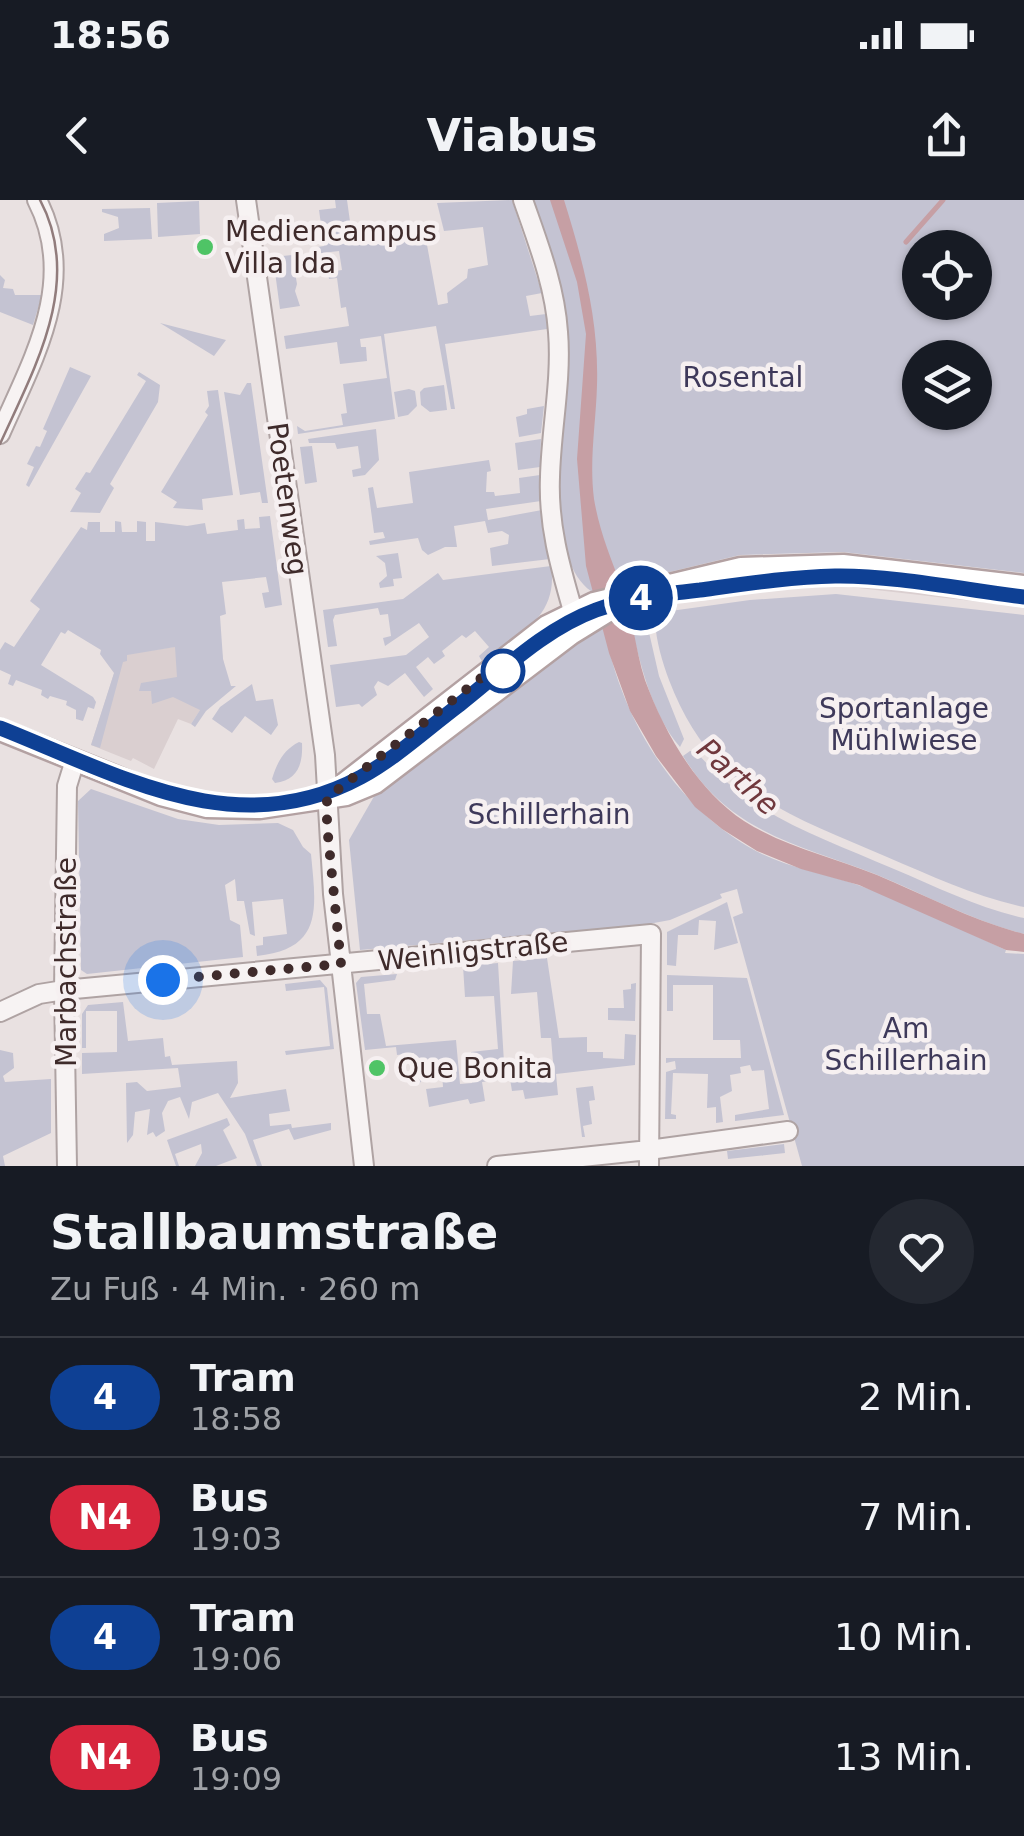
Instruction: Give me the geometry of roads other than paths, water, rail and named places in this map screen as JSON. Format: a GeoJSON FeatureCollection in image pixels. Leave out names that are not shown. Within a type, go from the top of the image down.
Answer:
{"type":"FeatureCollection","features":[{"type":"Feature","properties":{"kind":"main road"},"geometry":{"type":"LineString","coordinates":[[0,730],[161,794],[208,807],[260,808],[346,795],[375,783],[596,610],[633,595],[742,568],[843,565],[1024,586]]}},
{"type":"Feature","properties":{"kind":"main road"},"geometry":{"type":"LineString","coordinates":[[327,798],[547,626],[574,612],[596,610]]}},
{"type":"Feature","properties":{"kind":"street"},"geometry":{"type":"LineString","coordinates":[[0,434],[38,347],[54,293],[52,238],[37,200]]}},
{"type":"Feature","properties":{"kind":"street","name":"Poetenweg"},"geometry":{"type":"LineString","coordinates":[[246,200],[325,755],[327,826],[364,1166]]}},
{"type":"Feature","properties":{"kind":"street"},"geometry":{"type":"LineString","coordinates":[[522,200],[549,276],[559,334],[550,521],[574,612]]}},
{"type":"Feature","properties":{"kind":"street","name":"Marbachstraße"},"geometry":{"type":"LineString","coordinates":[[67,1166],[67,791],[75,760]]}},
{"type":"Feature","properties":{"kind":"street","name":"Weinligstraße"},"geometry":{"type":"LineString","coordinates":[[0,1012],[39,994],[64,990],[651,934],[649,1158]]}},
{"type":"Feature","properties":{"kind":"street"},"geometry":{"type":"LineString","coordinates":[[498,1166],[649,1158],[788,1130]]}},
{"type":"Feature","properties":{"kind":"waterway"},"geometry":{"type":"LineString","coordinates":[[917,230],[943,200]]}},
{"type":"Feature","properties":{"kind":"tram line"},"geometry":{"type":"LineString","coordinates":[[0,444],[39,355],[56,293],[52,231],[40,200]]}},
{"type":"Feature","properties":{"kind":"tram line","name":"4"},"geometry":{"type":"LineString","coordinates":[[0,728],[165,793],[208,804],[265,804],[327,792],[358,779],[550,635],[580,617],[629,600],[739,584],[838,576],[1024,597]]}},
{"type":"Feature","properties":{"kind":"tram line"},"geometry":{"type":"LineString","coordinates":[[0,734],[187,806],[227,812],[303,806],[372,778],[553,640],[582,623],[630,606],[834,580],[1024,603]]}},
{"type":"Feature","properties":{"kind":"place","name":"Mediencampus Villa Ida"},"geometry":{"type":"Point","coordinates":[205,247]}},
{"type":"Feature","properties":{"kind":"place","name":"Que Bonita"},"geometry":{"type":"Point","coordinates":[377,1068]}},
{"type":"Feature","properties":{"kind":"park label","name":"Rosental"},"geometry":{"type":"Point","coordinates":[743,377]}},
{"type":"Feature","properties":{"kind":"park label","name":"Sportanlage Mühlwiese"},"geometry":{"type":"Point","coordinates":[904,724]}},
{"type":"Feature","properties":{"kind":"park label","name":"Schillerhain"},"geometry":{"type":"Point","coordinates":[549,814]}},
{"type":"Feature","properties":{"kind":"park label","name":"Am Schillerhain"},"geometry":{"type":"Point","coordinates":[906,1044]}},
{"type":"Feature","properties":{"kind":"water label","name":"Parthe"},"geometry":{"type":"Point","coordinates":[738,777]}}]}
